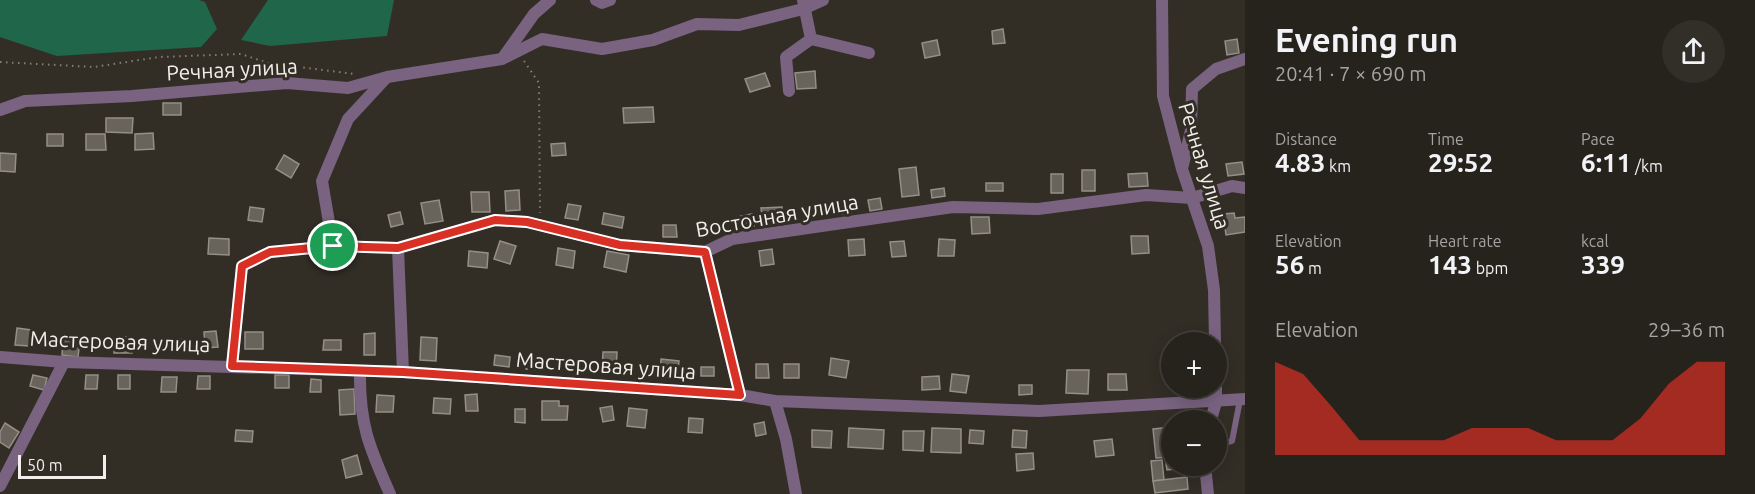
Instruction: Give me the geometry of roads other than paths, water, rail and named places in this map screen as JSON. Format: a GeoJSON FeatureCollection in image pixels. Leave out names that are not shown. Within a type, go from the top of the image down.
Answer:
{"type":"FeatureCollection","features":[{"type":"Feature","properties":{"kind":"street"},"geometry":{"type":"LineString","coordinates":[[502,59],[534,14],[550,0]]}},
{"type":"Feature","properties":{"kind":"street"},"geometry":{"type":"LineString","coordinates":[[596,0],[602,3],[610,0]]}},
{"type":"Feature","properties":{"kind":"street","name":"Речная улица"},"geometry":{"type":"LineString","coordinates":[[0,110],[25,101],[132,96],[287,82],[348,88],[387,77],[502,59],[542,39],[602,49],[653,40],[697,24],[739,25],[823,0]]}},
{"type":"Feature","properties":{"kind":"street","name":"Речная улица"},"geometry":{"type":"LineString","coordinates":[[1162,0],[1163,96],[1182,169],[1208,246],[1214,290],[1215,332]]}},
{"type":"Feature","properties":{"kind":"street"},"geometry":{"type":"LineString","coordinates":[[803,5],[811,39]]}},
{"type":"Feature","properties":{"kind":"street"},"geometry":{"type":"LineString","coordinates":[[789,91],[786,57],[811,39],[869,53]]}},
{"type":"Feature","properties":{"kind":"street"},"geometry":{"type":"LineString","coordinates":[[1182,169],[1191,130],[1192,88],[1216,69],[1245,59]]}},
{"type":"Feature","properties":{"kind":"street"},"geometry":{"type":"LineString","coordinates":[[333,246],[322,181],[348,119],[387,77]]}},
{"type":"Feature","properties":{"kind":"street","name":"Восточная улица"},"geometry":{"type":"LineString","coordinates":[[232,366],[242,266],[270,252],[333,246],[398,248],[495,220],[540,225],[620,245],[705,252],[732,239],[953,207],[1038,209],[1146,195],[1192,198],[1232,186],[1245,188]]}},
{"type":"Feature","properties":{"kind":"street"},"geometry":{"type":"LineString","coordinates":[[398,248],[403,372]]}},
{"type":"Feature","properties":{"kind":"street"},"geometry":{"type":"LineString","coordinates":[[705,252],[740,395]]}},
{"type":"Feature","properties":{"kind":"street","name":"Мастеровая улица"},"geometry":{"type":"LineString","coordinates":[[0,357],[64,362],[403,372],[740,395],[775,401],[1039,411],[1243,400]]}},
{"type":"Feature","properties":{"kind":"street"},"geometry":{"type":"LineString","coordinates":[[0,486],[64,362]]}},
{"type":"Feature","properties":{"kind":"street"},"geometry":{"type":"LineString","coordinates":[[360,371],[360,405],[367,442],[390,494]]}},
{"type":"Feature","properties":{"kind":"street"},"geometry":{"type":"LineString","coordinates":[[1214,410],[1216,398]]}},
{"type":"Feature","properties":{"kind":"street"},"geometry":{"type":"LineString","coordinates":[[775,401],[786,439],[795,494]]}},
{"type":"Feature","properties":{"kind":"street"},"geometry":{"type":"LineString","coordinates":[[1206,476],[1208,494]]}},
{"type":"Feature","properties":{"kind":"lane"},"geometry":{"type":"LineString","coordinates":[[1227,443],[1232,441],[1243,400]]}}]}
